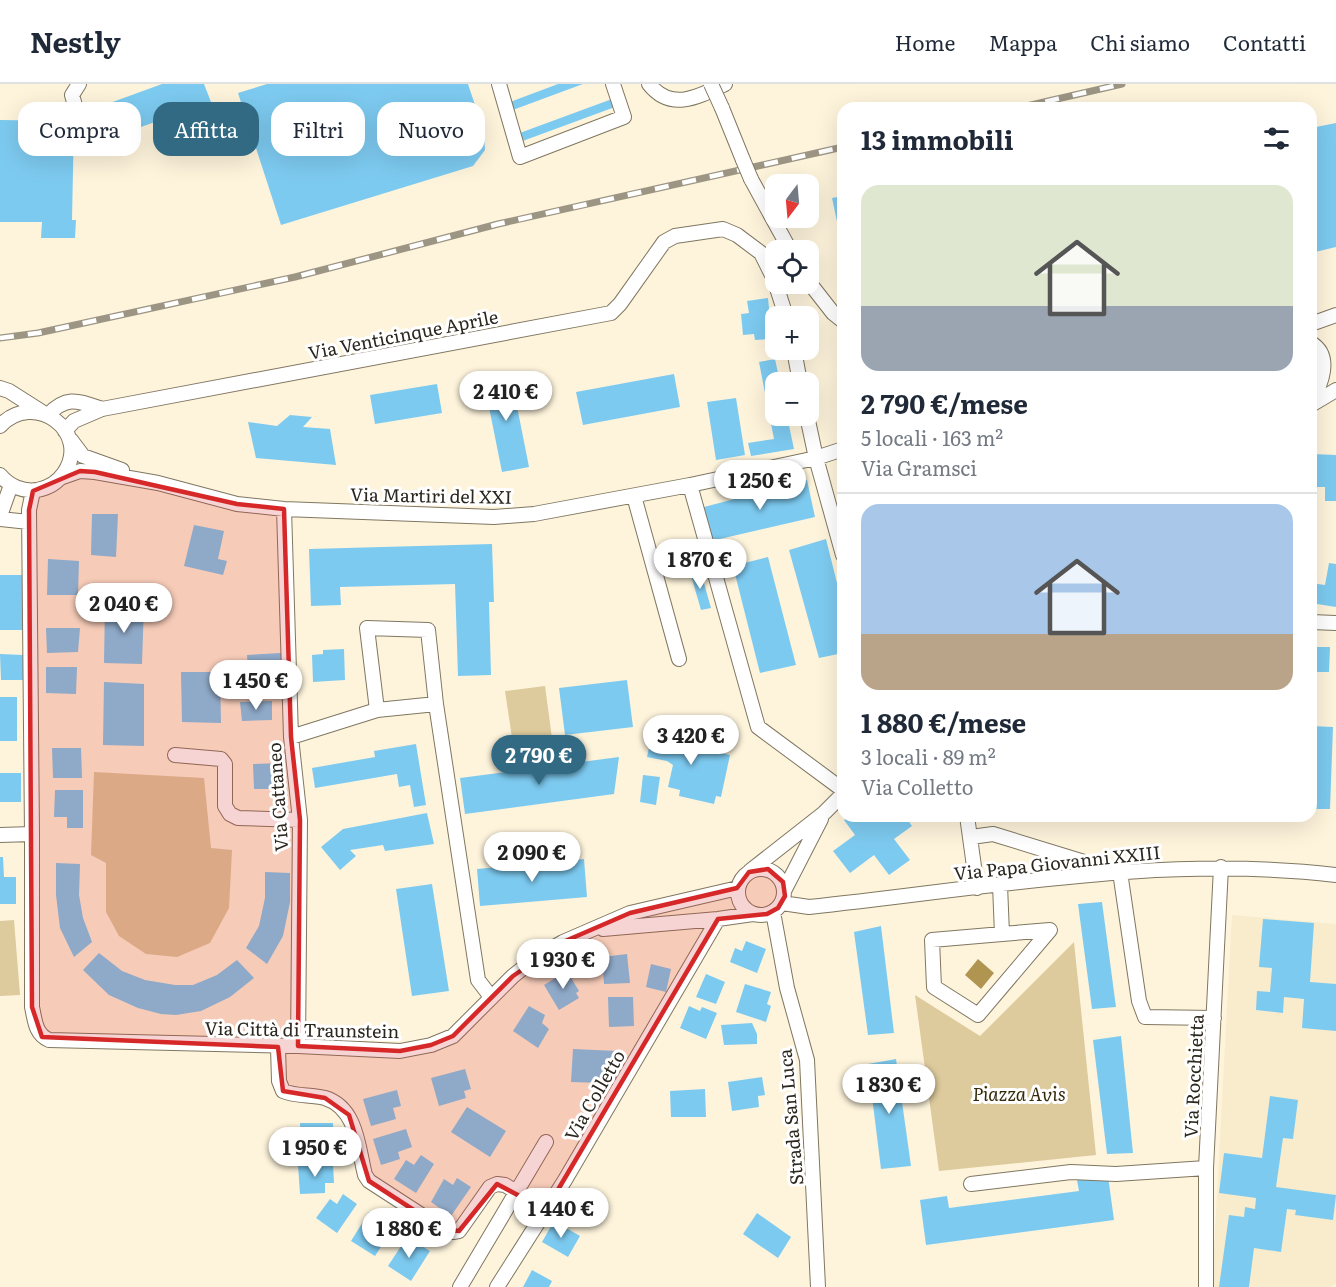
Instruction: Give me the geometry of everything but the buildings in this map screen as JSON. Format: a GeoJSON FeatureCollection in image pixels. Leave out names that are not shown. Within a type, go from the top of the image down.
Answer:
{"type":"FeatureCollection","features":[{"type":"Feature","properties":{"kind":"street"},"geometry":{"type":"LineString","coordinates":[[74,102],[72,95],[79,84]]}},
{"type":"Feature","properties":{"kind":"street"},"geometry":{"type":"LineString","coordinates":[[499,84],[520,157],[624,117],[613,84]]}},
{"type":"Feature","properties":{"kind":"street"},"geometry":{"type":"LineString","coordinates":[[649,84],[657,95],[672,99],[695,99],[724,84]]}},
{"type":"Feature","properties":{"kind":"street"},"geometry":{"type":"LineString","coordinates":[[711,84],[751,179],[785,240]]}},
{"type":"Feature","properties":{"kind":"street","name":"Via Venticinque Aprile"},"geometry":{"type":"LineString","coordinates":[[102,409],[611,313],[620,304],[664,242],[675,236],[723,229],[737,235],[761,253],[774,279],[783,306]]}},
{"type":"Feature","properties":{"kind":"street"},"geometry":{"type":"LineString","coordinates":[[818,294],[837,316]]}},
{"type":"Feature","properties":{"kind":"street"},"geometry":{"type":"LineString","coordinates":[[1317,322],[1336,315]]}},
{"type":"Feature","properties":{"kind":"street"},"geometry":{"type":"LineString","coordinates":[[1317,347],[1323,359],[1323,371],[1317,391]]}},
{"type":"Feature","properties":{"kind":"street","name":"Via Martiri del XXI"},"geometry":{"type":"LineString","coordinates":[[0,388],[9,390],[46,414],[66,433],[83,456],[158,483],[237,504],[284,509],[494,517],[534,514],[690,485],[816,458],[837,451]]}},
{"type":"Feature","properties":{"kind":"street"},"geometry":{"type":"LineString","coordinates":[[1317,400],[1336,390]]}},
{"type":"Feature","properties":{"kind":"street"},"geometry":{"type":"LineString","coordinates":[[0,407],[3,423],[17,414],[30,411],[46,414],[67,401],[76,401],[102,409]]}},
{"type":"Feature","properties":{"kind":"street"},"geometry":{"type":"LineString","coordinates":[[60,478],[66,470],[71,453],[66,433],[74,421],[102,409]]}},
{"type":"Feature","properties":{"kind":"street"},"geometry":{"type":"LineString","coordinates":[[809,426],[837,533]]}},
{"type":"Feature","properties":{"kind":"street","name":"Via Martiri del XXI"},"geometry":{"type":"LineString","coordinates":[[33,490],[48,487],[60,478],[80,471],[158,483]]}},
{"type":"Feature","properties":{"kind":"street"},"geometry":{"type":"LineString","coordinates":[[29,522],[0,518],[5,480],[21,489],[33,490]]}},
{"type":"Feature","properties":{"kind":"street"},"geometry":{"type":"LineString","coordinates":[[690,485],[758,727],[837,787]]}},
{"type":"Feature","properties":{"kind":"street","name":"Via Città di Traunstein"},"geometry":{"type":"LineString","coordinates":[[33,490],[28,510],[32,1007],[38,1032],[49,1040],[298,1046],[400,1051],[431,1045],[453,1036],[491,997],[537,957],[563,942],[630,913],[738,888]]}},
{"type":"Feature","properties":{"kind":"street"},"geometry":{"type":"LineString","coordinates":[[634,496],[679,659]]}},
{"type":"Feature","properties":{"kind":"street","name":"Via Cattaneo"},"geometry":{"type":"LineString","coordinates":[[284,509],[291,737],[300,820],[298,1046]]}},
{"type":"Feature","properties":{"kind":"street"},"geometry":{"type":"LineString","coordinates":[[1317,622],[1336,623]]}},
{"type":"Feature","properties":{"kind":"street"},"geometry":{"type":"LineString","coordinates":[[377,710],[367,628],[428,630],[436,704],[478,980],[491,997]]}},
{"type":"Feature","properties":{"kind":"street"},"geometry":{"type":"LineString","coordinates":[[291,737],[377,710],[436,704]]}},
{"type":"Feature","properties":{"kind":"street"},"geometry":{"type":"LineString","coordinates":[[175,755],[221,759],[225,764],[225,806],[230,814],[238,818],[300,820]]}},
{"type":"Feature","properties":{"kind":"street"},"geometry":{"type":"LineString","coordinates":[[824,813],[780,901],[766,914],[753,914],[740,900],[738,888],[742,879],[824,813],[837,799]]}},
{"type":"Feature","properties":{"kind":"street"},"geometry":{"type":"LineString","coordinates":[[968,822],[977,888]]}},
{"type":"Feature","properties":{"kind":"street"},"geometry":{"type":"LineString","coordinates":[[0,834],[32,834]]}},
{"type":"Feature","properties":{"kind":"street"},"geometry":{"type":"LineString","coordinates":[[971,837],[993,834],[1084,862],[1105,873]]}},
{"type":"Feature","properties":{"kind":"street","name":"Via Papa Giovanni XXIII"},"geometry":{"type":"LineString","coordinates":[[780,901],[809,907],[1105,873],[1221,867],[1336,875]]}},
{"type":"Feature","properties":{"kind":"street","name":"Via Rocchietta"},"geometry":{"type":"LineString","coordinates":[[1206,1287],[1206,1168],[1221,867]]}},
{"type":"Feature","properties":{"kind":"street"},"geometry":{"type":"LineString","coordinates":[[749,872],[761,868],[774,872],[783,882],[780,901]]}},
{"type":"Feature","properties":{"kind":"street"},"geometry":{"type":"LineString","coordinates":[[1120,872],[1139,1001],[1145,1017],[1214,1018]]}},
{"type":"Feature","properties":{"kind":"street"},"geometry":{"type":"LineString","coordinates":[[1000,885],[1002,934]]}},
{"type":"Feature","properties":{"kind":"street","name":"Strada San Luca"},"geometry":{"type":"LineString","coordinates":[[780,901],[787,988],[807,1060],[818,1287]]}},
{"type":"Feature","properties":{"kind":"street","name":"Via Città di Traunstein"},"geometry":{"type":"LineString","coordinates":[[589,930],[753,914]]}},
{"type":"Feature","properties":{"kind":"street","name":"Via Colletto"},"geometry":{"type":"LineString","coordinates":[[497,1287],[546,1210],[718,919]]}},
{"type":"Feature","properties":{"kind":"street"},"geometry":{"type":"LineString","coordinates":[[1050,930],[978,1015],[934,987],[932,940],[1002,934],[1050,930]]}},
{"type":"Feature","properties":{"kind":"street"},"geometry":{"type":"LineString","coordinates":[[278,1047],[279,1081],[283,1091],[291,1095],[325,1098],[337,1104],[349,1115],[365,1175],[369,1180],[443,1228],[453,1232],[463,1228],[490,1187],[497,1184],[505,1185],[546,1210]]}},
{"type":"Feature","properties":{"kind":"street"},"geometry":{"type":"LineString","coordinates":[[460,1287],[546,1142]]}},
{"type":"Feature","properties":{"kind":"street"},"geometry":{"type":"LineString","coordinates":[[970,1184],[1071,1172],[1116,1174],[1206,1168]]}},
{"type":"Feature","properties":{"kind":"highlighted area"},"geometry":{"type":"Polygon","coordinates":[[[80,471],[95,472],[237,504],[284,509],[291,737],[300,820],[298,1046],[400,1051],[431,1045],[453,1036],[513,976],[563,942],[630,913],[737,888],[749,872],[768,869],[783,882],[785,896],[778,908],[767,914],[718,919],[546,1210],[497,1184],[459,1231],[443,1229],[369,1181],[349,1115],[325,1098],[283,1091],[278,1047],[42,1037],[32,1007],[29,510],[33,491],[80,471]]]}},
{"type":"Feature","properties":{"kind":"shaded area"},"geometry":{"type":"Polygon","coordinates":[[[1232,915],[1336,924],[1336,1284],[1329,1287],[1212,1287],[1232,915]]]}},
{"type":"Feature","properties":{"kind":"shaded area"},"geometry":{"type":"Polygon","coordinates":[[[978,959],[994,973],[981,989],[965,975],[978,959]]]}},
{"type":"Feature","properties":{"kind":"green space"},"geometry":{"type":"Polygon","coordinates":[[[545,686],[554,753],[515,758],[505,691],[545,686]]]}},
{"type":"Feature","properties":{"kind":"green space"},"geometry":{"type":"Polygon","coordinates":[[[94,772],[204,778],[211,848],[232,850],[229,908],[210,943],[177,957],[146,954],[119,936],[106,912],[106,863],[91,855],[94,772]]]}},
{"type":"Feature","properties":{"kind":"green space"},"geometry":{"type":"Polygon","coordinates":[[[14,920],[20,995],[0,996],[0,921],[14,920]]]}},
{"type":"Feature","properties":{"kind":"green space","name":"Piazza Avis"},"geometry":{"type":"Polygon","coordinates":[[[1074,942],[1096,1155],[939,1171],[915,995],[980,1036],[1074,942]]]}},
{"type":"Feature","properties":{"kind":"railway"},"geometry":{"type":"LineString","coordinates":[[1044,102],[1122,84]]}},
{"type":"Feature","properties":{"kind":"railway"},"geometry":{"type":"LineString","coordinates":[[0,338],[38,333],[295,277],[498,224],[837,148]]}}]}
